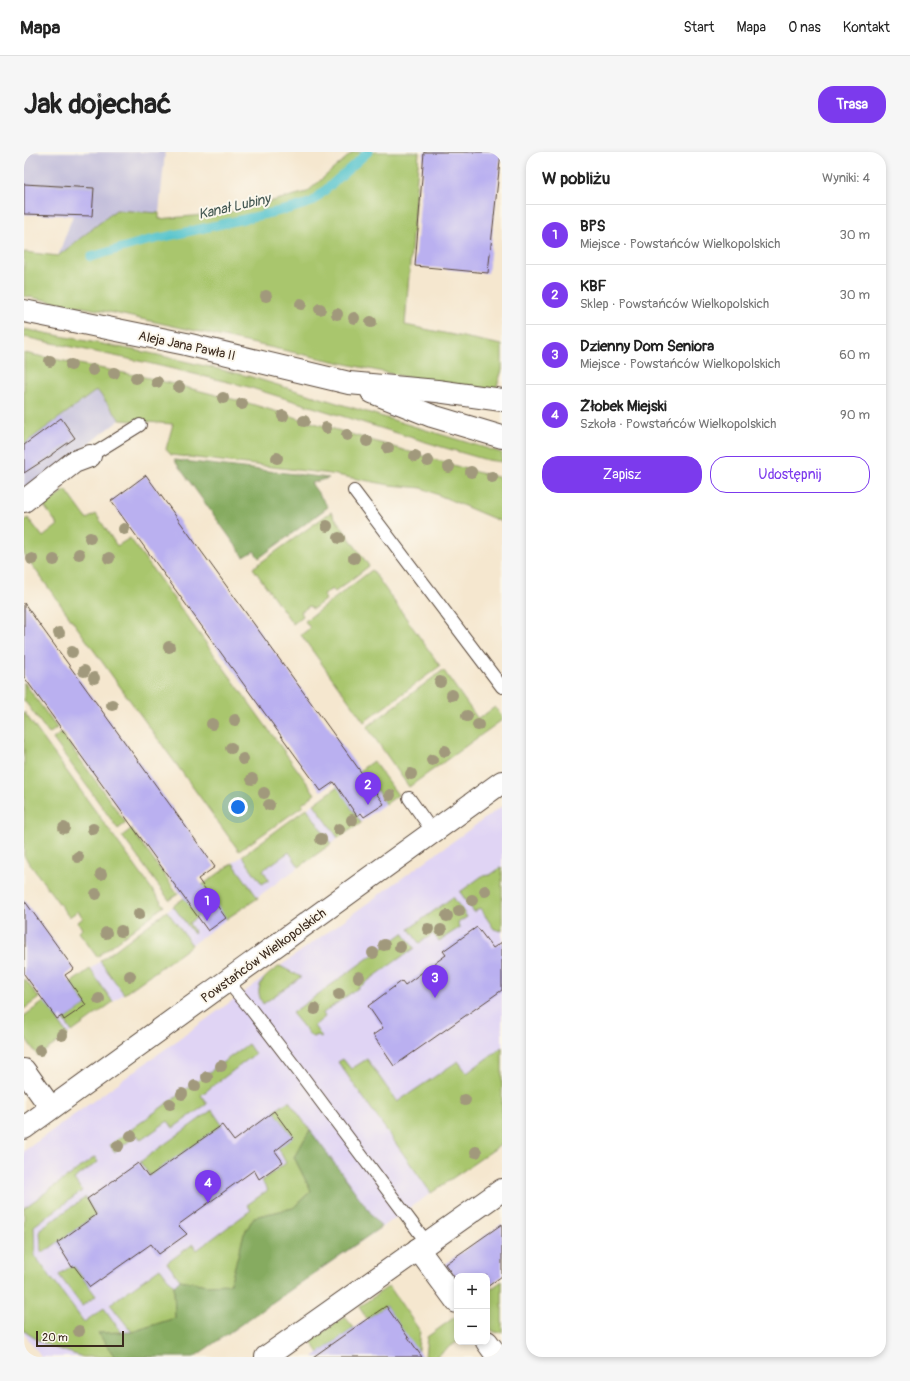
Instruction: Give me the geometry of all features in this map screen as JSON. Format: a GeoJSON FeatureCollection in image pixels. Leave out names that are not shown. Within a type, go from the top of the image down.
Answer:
{"type":"FeatureCollection","features":[{"type":"Feature","properties":{"kind":"street","name":"Aleja Jana Pawła II"},"geometry":{"type":"LineString","coordinates":[[24,311],[186,344],[349,383],[432,416],[502,437]]}},
{"type":"Feature","properties":{"kind":"street","name":"Aleja Jana Pawła II"},"geometry":{"type":"LineString","coordinates":[[349,383],[437,391],[502,400]]}},
{"type":"Feature","properties":{"kind":"street"},"geometry":{"type":"LineString","coordinates":[[24,501],[74,462],[90,456]]}},
{"type":"Feature","properties":{"kind":"street","name":"Powstańców Wielkopolskich"},"geometry":{"type":"LineString","coordinates":[[24,1128],[502,782]]}},
{"type":"Feature","properties":{"kind":"street"},"geometry":{"type":"LineString","coordinates":[[24,1070],[51,1108]]}},
{"type":"Feature","properties":{"kind":"street"},"geometry":{"type":"LineString","coordinates":[[266,1357],[502,1190]]}},
{"type":"Feature","properties":{"kind":"street"},"geometry":{"type":"LineString","coordinates":[[423,1246],[454,1297]]}},
{"type":"Feature","properties":{"kind":"lane"},"geometry":{"type":"LineString","coordinates":[[90,456],[140,425]]}},
{"type":"Feature","properties":{"kind":"lane"},"geometry":{"type":"LineString","coordinates":[[354,491],[502,687]]}},
{"type":"Feature","properties":{"kind":"lane"},"geometry":{"type":"LineString","coordinates":[[409,798],[433,832]]}},
{"type":"Feature","properties":{"kind":"lane"},"geometry":{"type":"LineString","coordinates":[[227,981],[250,1008],[299,1072],[423,1246]]}},
{"type":"Feature","properties":{"kind":"shaded area"},"geometry":{"type":"Polygon","coordinates":[[[24,152],[165,152],[159,213],[116,210],[58,256],[73,215],[24,186],[24,152]]]}},
{"type":"Feature","properties":{"kind":"shaded area"},"geometry":{"type":"Polygon","coordinates":[[[97,390],[120,420],[24,492],[24,444],[97,390]]]}},
{"type":"Feature","properties":{"kind":"shaded area"},"geometry":{"type":"Polygon","coordinates":[[[373,761],[398,795],[38,1056],[24,1036],[24,1016],[373,761]]]}},
{"type":"Feature","properties":{"kind":"shaded area"},"geometry":{"type":"Polygon","coordinates":[[[502,806],[502,1144],[194,1357],[41,1357],[24,1333],[24,1151],[502,806]]]}},
{"type":"Feature","properties":{"kind":"green space"},"geometry":{"type":"Polygon","coordinates":[[[353,152],[419,152],[405,325],[502,345],[502,370],[496,389],[433,383],[114,313],[24,296],[24,252],[58,256],[116,210],[159,213],[159,219],[226,213],[307,192],[353,152]]]}},
{"type":"Feature","properties":{"kind":"green space"},"geometry":{"type":"Polygon","coordinates":[[[24,329],[149,353],[248,376],[502,453],[502,462],[487,460],[442,447],[245,386],[148,363],[24,337],[24,329]]]}},
{"type":"Feature","properties":{"kind":"green space"},"geometry":{"type":"Polygon","coordinates":[[[24,353],[149,378],[248,403],[476,472],[502,478],[502,522],[422,488],[390,485],[331,474],[171,455],[166,449],[173,424],[120,420],[97,390],[24,444],[24,353]]]}},
{"type":"Feature","properties":{"kind":"green space"},"geometry":{"type":"Polygon","coordinates":[[[174,460],[329,478],[311,483],[328,507],[259,558],[254,551],[244,557],[174,460]]]}},
{"type":"Feature","properties":{"kind":"green space"},"geometry":{"type":"Polygon","coordinates":[[[66,490],[87,519],[96,514],[117,546],[130,538],[315,794],[302,804],[303,806],[239,851],[24,554],[24,521],[28,518],[43,537],[58,525],[44,506],[66,490]]]}},
{"type":"Feature","properties":{"kind":"green space"},"geometry":{"type":"Polygon","coordinates":[[[331,512],[369,566],[335,592],[332,589],[323,595],[326,599],[313,609],[309,606],[301,612],[303,616],[293,624],[253,568],[331,512]]]}},
{"type":"Feature","properties":{"kind":"green space"},"geometry":{"type":"Polygon","coordinates":[[[372,570],[440,666],[364,722],[301,635],[310,628],[305,621],[372,570]]]}},
{"type":"Feature","properties":{"kind":"green space"},"geometry":{"type":"Polygon","coordinates":[[[444,671],[478,719],[495,707],[502,717],[502,720],[409,787],[367,727],[444,671]]]}},
{"type":"Feature","properties":{"kind":"green space"},"geometry":{"type":"Polygon","coordinates":[[[24,682],[57,728],[49,734],[24,700],[24,682]]]}},
{"type":"Feature","properties":{"kind":"green space"},"geometry":{"type":"Polygon","coordinates":[[[24,712],[164,906],[97,957],[79,932],[82,929],[78,922],[83,918],[78,911],[69,917],[24,856],[24,712]]]}},
{"type":"Feature","properties":{"kind":"green space"},"geometry":{"type":"Polygon","coordinates":[[[61,733],[126,823],[118,829],[53,739],[61,733]]]}},
{"type":"Feature","properties":{"kind":"green space"},"geometry":{"type":"Polygon","coordinates":[[[373,761],[398,795],[386,804],[376,789],[350,806],[361,823],[338,838],[314,804],[373,761]]]}},
{"type":"Feature","properties":{"kind":"green space"},"geometry":{"type":"Polygon","coordinates":[[[307,808],[331,844],[299,867],[289,852],[263,870],[269,880],[262,884],[242,856],[307,808]]]}},
{"type":"Feature","properties":{"kind":"green space"},"geometry":{"type":"Polygon","coordinates":[[[131,829],[178,894],[169,900],[122,836],[131,829]]]}},
{"type":"Feature","properties":{"kind":"green space"},"geometry":{"type":"Polygon","coordinates":[[[233,863],[258,898],[226,919],[215,904],[189,923],[195,933],[194,934],[173,906],[233,863]]]}},
{"type":"Feature","properties":{"kind":"green space"},"geometry":{"type":"Polygon","coordinates":[[[502,867],[502,931],[494,929],[480,908],[474,912],[460,892],[482,876],[490,875],[502,867]]]}},
{"type":"Feature","properties":{"kind":"green space"},"geometry":{"type":"Polygon","coordinates":[[[453,897],[467,917],[458,923],[459,928],[439,941],[433,934],[419,943],[409,929],[453,897]]]}},
{"type":"Feature","properties":{"kind":"green space"},"geometry":{"type":"Polygon","coordinates":[[[167,911],[192,945],[124,994],[100,961],[167,911]]]}},
{"type":"Feature","properties":{"kind":"green space"},"geometry":{"type":"Polygon","coordinates":[[[403,933],[414,948],[323,1013],[325,1017],[314,1026],[322,1037],[320,1038],[317,1035],[313,1037],[311,1036],[292,1013],[403,933]]]}},
{"type":"Feature","properties":{"kind":"green space"},"geometry":{"type":"Polygon","coordinates":[[[280,966],[301,977],[263,1004],[259,992],[262,982],[269,974],[280,966]]]}},
{"type":"Feature","properties":{"kind":"green space"},"geometry":{"type":"Polygon","coordinates":[[[90,969],[113,1002],[72,1032],[64,1020],[86,1005],[76,991],[50,1009],[68,1035],[38,1056],[24,1036],[24,1016],[90,969]]]}},
{"type":"Feature","properties":{"kind":"green space"},"geometry":{"type":"Polygon","coordinates":[[[24,978],[39,998],[24,1009],[24,978]]]}},
{"type":"Feature","properties":{"kind":"green space"},"geometry":{"type":"Polygon","coordinates":[[[248,1044],[255,1054],[201,1095],[207,1104],[173,1128],[168,1121],[141,1140],[137,1135],[115,1152],[110,1145],[248,1044]]]}},
{"type":"Feature","properties":{"kind":"green space"},"geometry":{"type":"Polygon","coordinates":[[[502,1047],[502,1144],[431,1193],[338,1062],[343,1059],[351,1069],[367,1059],[397,1102],[458,1061],[467,1073],[502,1047]]]}},
{"type":"Feature","properties":{"kind":"green space"},"geometry":{"type":"Polygon","coordinates":[[[289,1101],[310,1130],[294,1157],[311,1191],[293,1208],[254,1217],[244,1234],[230,1284],[207,1285],[180,1280],[167,1263],[193,1244],[197,1250],[251,1210],[247,1205],[268,1190],[261,1181],[286,1163],[278,1148],[293,1137],[274,1111],[289,1101]]]}},
{"type":"Feature","properties":{"kind":"green space"},"geometry":{"type":"Polygon","coordinates":[[[212,1110],[222,1125],[150,1176],[140,1162],[212,1110]]]}},
{"type":"Feature","properties":{"kind":"green space"},"geometry":{"type":"Polygon","coordinates":[[[310,1130],[381,1227],[194,1357],[115,1357],[98,1333],[132,1332],[175,1318],[174,1286],[180,1280],[207,1285],[230,1284],[244,1234],[254,1217],[293,1208],[311,1191],[294,1157],[310,1130]]]}},
{"type":"Feature","properties":{"kind":"green space"},"geometry":{"type":"Polygon","coordinates":[[[95,1157],[98,1162],[74,1179],[82,1191],[34,1226],[35,1256],[84,1322],[104,1308],[121,1332],[98,1333],[115,1357],[83,1357],[52,1347],[39,1341],[24,1331],[24,1208],[95,1157]]]}},
{"type":"Feature","properties":{"kind":"green space"},"geometry":{"type":"Polygon","coordinates":[[[86,1197],[96,1215],[43,1253],[41,1251],[40,1229],[86,1197]]]}},
{"type":"Feature","properties":{"kind":"green space"},"geometry":{"type":"Polygon","coordinates":[[[71,1266],[74,1266],[96,1296],[82,1306],[59,1275],[71,1266]]]}},
{"type":"Feature","properties":{"kind":"green space"},"geometry":{"type":"Polygon","coordinates":[[[160,1268],[174,1286],[175,1318],[132,1332],[110,1304],[160,1268]]]}},
{"type":"Feature","properties":{"kind":"green space"},"geometry":{"type":"Polygon","coordinates":[[[502,1281],[502,1332],[498,1333],[490,1328],[490,1290],[502,1281]]]}},
{"type":"Feature","properties":{"kind":"green space"},"geometry":{"type":"Polygon","coordinates":[[[389,1286],[420,1331],[417,1357],[386,1306],[367,1319],[359,1307],[389,1286]]]}},
{"type":"Feature","properties":{"kind":"green space"},"geometry":{"type":"Polygon","coordinates":[[[345,1317],[354,1328],[319,1353],[311,1341],[345,1317]]]}},
{"type":"Feature","properties":{"kind":"green space"},"geometry":{"type":"Polygon","coordinates":[[[454,1318],[454,1344],[435,1357],[425,1357],[427,1337],[454,1318]]]}},
{"type":"Feature","properties":{"kind":"building"},"geometry":{"type":"Polygon","coordinates":[[[424,152],[501,152],[488,273],[415,266],[424,152]]]}},
{"type":"Feature","properties":{"kind":"building"},"geometry":{"type":"Polygon","coordinates":[[[24,184],[94,188],[92,216],[24,214],[24,184]]]}},
{"type":"Feature","properties":{"kind":"building"},"geometry":{"type":"Polygon","coordinates":[[[61,418],[75,438],[24,473],[24,445],[61,418]]]}},
{"type":"Feature","properties":{"kind":"building"},"geometry":{"type":"Polygon","coordinates":[[[146,475],[384,804],[364,817],[361,813],[357,816],[334,782],[321,791],[111,501],[146,475]]]}},
{"type":"Feature","properties":{"kind":"building"},"geometry":{"type":"Polygon","coordinates":[[[24,603],[215,867],[198,879],[226,918],[208,931],[24,677],[24,603]]]}},
{"type":"Feature","properties":{"kind":"building"},"geometry":{"type":"Polygon","coordinates":[[[24,900],[74,969],[65,975],[86,1005],[64,1020],[62,1016],[57,1019],[24,974],[24,900]]]}},
{"type":"Feature","properties":{"kind":"building"},"geometry":{"type":"Polygon","coordinates":[[[477,927],[493,948],[502,942],[502,990],[394,1066],[373,1035],[383,1028],[368,1006],[402,981],[405,985],[446,955],[443,951],[477,927]]]}},
{"type":"Feature","properties":{"kind":"building"},"geometry":{"type":"Polygon","coordinates":[[[274,1111],[293,1137],[275,1151],[283,1162],[259,1179],[254,1170],[178,1225],[187,1234],[159,1254],[151,1244],[90,1287],[74,1266],[72,1267],[57,1243],[96,1215],[87,1199],[138,1163],[148,1177],[222,1125],[234,1141],[274,1111]]]}},
{"type":"Feature","properties":{"kind":"building"},"geometry":{"type":"Polygon","coordinates":[[[502,1224],[502,1276],[490,1285],[490,1273],[454,1273],[454,1277],[445,1264],[502,1224]]]}},
{"type":"Feature","properties":{"kind":"building"},"geometry":{"type":"Polygon","coordinates":[[[386,1306],[422,1357],[313,1357],[367,1319],[386,1306]]]}},
{"type":"Feature","properties":{"kind":"waterway","name":"Kanał Lubiny"},"geometry":{"type":"LineString","coordinates":[[91,257],[142,242],[293,208],[312,202],[368,152]]}},
{"type":"Feature","properties":{"kind":"place","name":"KBF"},"geometry":{"type":"Point","coordinates":[368,805]}},
{"type":"Feature","properties":{"kind":"place","name":"BPS"},"geometry":{"type":"Point","coordinates":[207,921]}},
{"type":"Feature","properties":{"kind":"place","name":"Dzienny Dom Seniora"},"geometry":{"type":"Point","coordinates":[435,998]}},
{"type":"Feature","properties":{"kind":"place","name":"Żłobek Miejski"},"geometry":{"type":"Point","coordinates":[208,1203]}}]}
